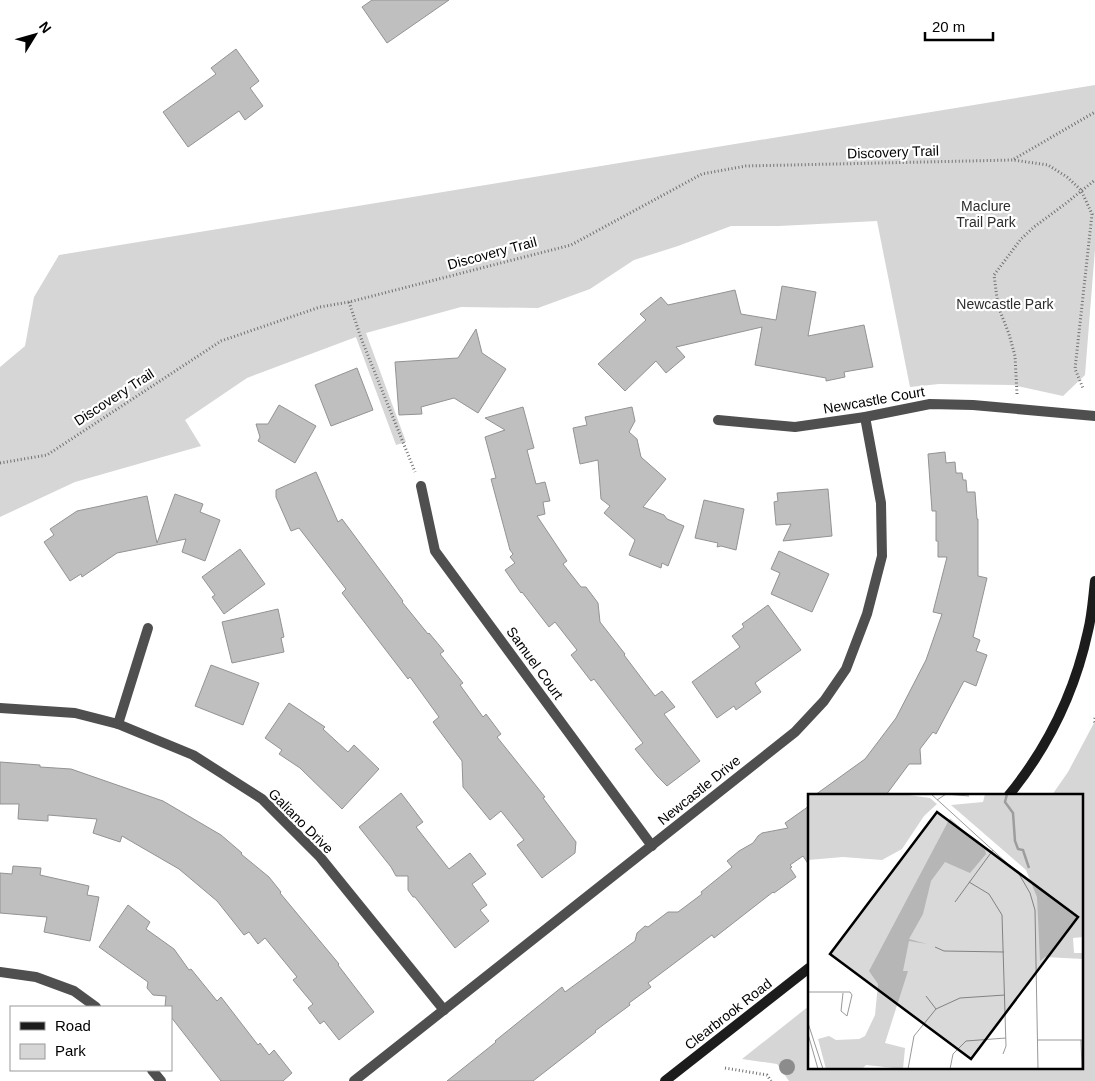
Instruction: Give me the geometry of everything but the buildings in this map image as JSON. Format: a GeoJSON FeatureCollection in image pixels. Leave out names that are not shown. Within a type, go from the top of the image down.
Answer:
{"type":"FeatureCollection","features":[{"type":"Feature","properties":{"kind":"main road"},"geometry":{"type":"LineString","coordinates":[[1010,794],[1038,754],[1057,722],[1077,674],[1089,629],[1095,581]]}},
{"type":"Feature","properties":{"kind":"main road","name":"Clearbrook Road"},"geometry":{"type":"LineString","coordinates":[[665,1081],[808,969]]}},
{"type":"Feature","properties":{"kind":"street","name":"Newcastle Court"},"geometry":{"type":"LineString","coordinates":[[718,420],[795,428],[930,404],[973,405],[1095,416]]}},
{"type":"Feature","properties":{"kind":"street","name":"Newcastle Drive"},"geometry":{"type":"LineString","coordinates":[[354,1081],[795,732],[824,701],[846,669],[868,614],[882,556],[881,503],[865,417]]}},
{"type":"Feature","properties":{"kind":"street","name":"Samuel Court"},"geometry":{"type":"LineString","coordinates":[[421,486],[436,551],[652,846]]}},
{"type":"Feature","properties":{"kind":"street"},"geometry":{"type":"LineString","coordinates":[[118,724],[148,628]]}},
{"type":"Feature","properties":{"kind":"street","name":"Galiano Drive"},"geometry":{"type":"LineString","coordinates":[[0,708],[74,713],[118,724],[193,755],[262,799],[320,857],[444,1010]]}},
{"type":"Feature","properties":{"kind":"street"},"geometry":{"type":"LineString","coordinates":[[0,972],[36,977],[74,991],[95,1006]]}},
{"type":"Feature","properties":{"kind":"street"},"geometry":{"type":"LineString","coordinates":[[153,1071],[161,1081]]}},
{"type":"Feature","properties":{"kind":"path","name":"Discovery Trail"},"geometry":{"type":"LineString","coordinates":[[1014,160],[1095,112]]}},
{"type":"Feature","properties":{"kind":"path","name":"Discovery Trail"},"geometry":{"type":"LineString","coordinates":[[0,463],[47,455],[221,341],[320,307],[349,302],[571,245],[702,174],[746,166],[1014,160],[1048,165],[1067,177],[1081,190],[1092,214],[1075,369],[1083,388]]}},
{"type":"Feature","properties":{"kind":"path"},"geometry":{"type":"LineString","coordinates":[[1018,410],[1015,356],[998,306],[994,275],[1021,239],[1095,180]]}},
{"type":"Feature","properties":{"kind":"path"},"geometry":{"type":"LineString","coordinates":[[349,302],[361,338],[421,486]]}},
{"type":"Feature","properties":{"kind":"path"},"geometry":{"type":"LineString","coordinates":[[1095,718],[1095,723]]}},
{"type":"Feature","properties":{"kind":"path"},"geometry":{"type":"LineString","coordinates":[[725,1068],[767,1075],[771,1081]]}},
{"type":"Feature","properties":{"kind":"green space","name":"Maclure Trail Park"},"geometry":{"type":"Polygon","coordinates":[[[1095,85],[1095,249],[1085,375],[1063,396],[1013,385],[939,384],[910,387],[877,221],[779,226],[731,226],[634,260],[590,289],[538,308],[461,307],[366,333],[406,442],[396,445],[356,337],[247,378],[185,420],[201,446],[75,482],[0,517],[0,367],[25,346],[34,297],[59,255],[1095,85]]]}},
{"type":"Feature","properties":{"kind":"green space"},"geometry":{"type":"Polygon","coordinates":[[[1095,721],[1095,1081],[789,1081],[777,1064],[742,1059],[808,1007],[808,1068],[1082,1068],[1082,794],[1053,794],[1068,772],[1095,721]]]}},
{"type":"Feature","properties":{"kind":"park label","name":"Newcastle Park"},"geometry":{"type":"Point","coordinates":[1005,304]}}]}
